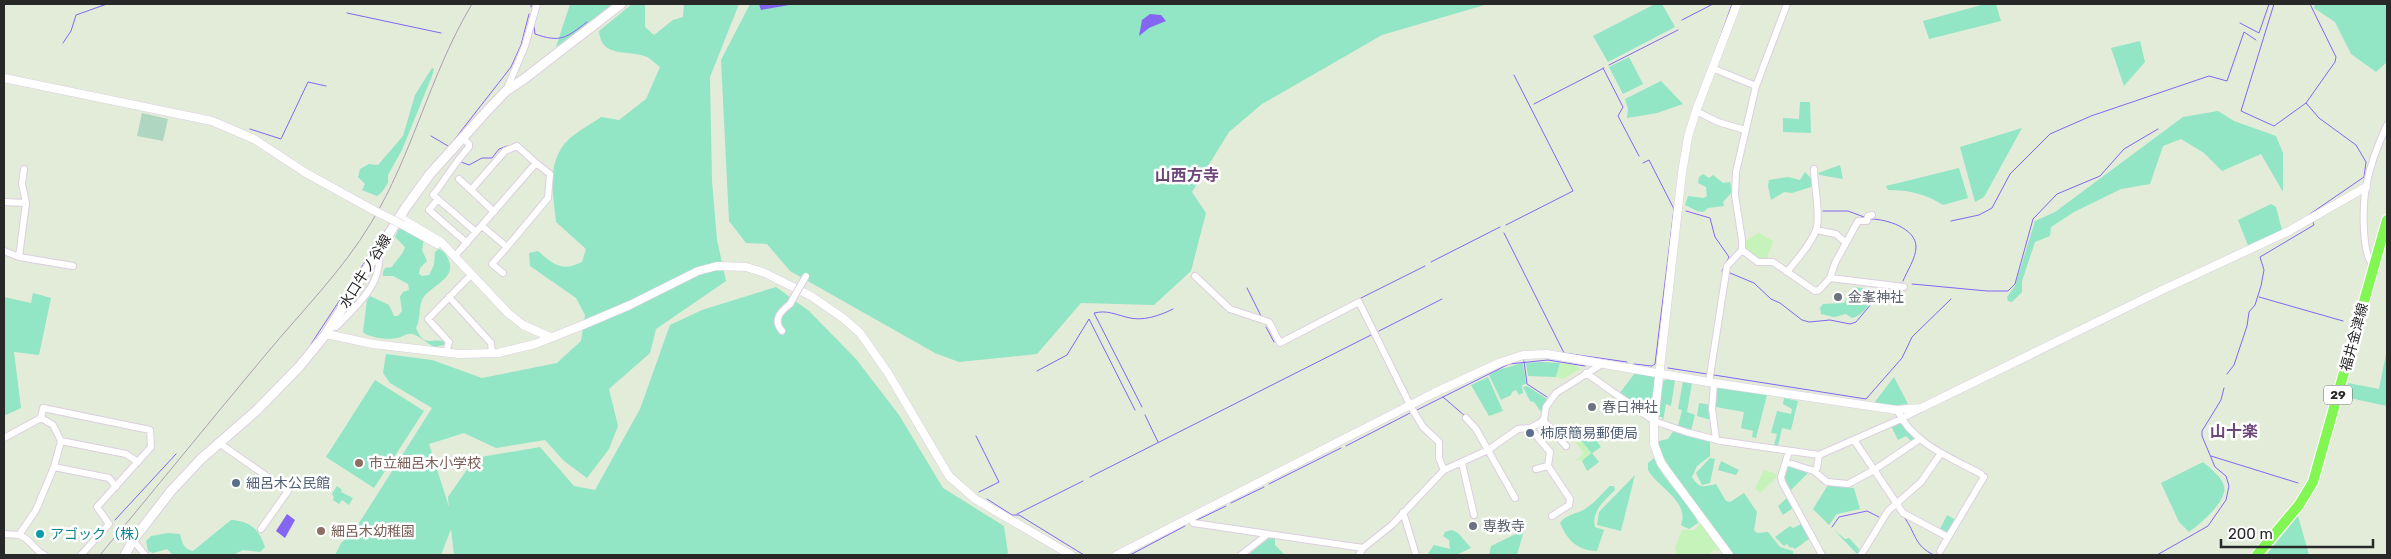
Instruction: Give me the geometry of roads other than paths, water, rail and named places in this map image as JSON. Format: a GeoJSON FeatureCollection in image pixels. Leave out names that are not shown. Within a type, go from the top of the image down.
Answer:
{"type":"FeatureCollection","features":[{"type":"Feature","properties":{"kind":"main road","name":"水口牛ノ谷線"},"geometry":{"type":"LineString","coordinates":[[125,555],[133,540],[171,491],[201,459],[256,411],[299,367],[326,334],[378,250],[430,174],[506,90],[524,79],[621,4]]}},
{"type":"Feature","properties":{"kind":"main road","name":"福井金津線"},"geometry":{"type":"LineString","coordinates":[[2257,555],[2299,505],[2313,482],[2387,220]]}},
{"type":"Feature","properties":{"kind":"street"},"geometry":{"type":"LineString","coordinates":[[506,90],[525,46],[537,4]]}},
{"type":"Feature","properties":{"kind":"street"},"geometry":{"type":"LineString","coordinates":[[1730,555],[1661,463],[1654,444],[1654,421],[1682,173],[1688,137],[1737,4]]}},
{"type":"Feature","properties":{"kind":"street"},"geometry":{"type":"LineString","coordinates":[[1716,439],[1711,382],[1727,266],[1742,250],[1734,180],[1756,86],[1787,4]]}},
{"type":"Feature","properties":{"kind":"street"},"geometry":{"type":"LineString","coordinates":[[1712,68],[1756,86]]}},
{"type":"Feature","properties":{"kind":"street"},"geometry":{"type":"LineString","coordinates":[[4,78],[212,121],[254,139],[306,173],[404,223],[455,256],[508,313],[523,325],[550,337]]}},
{"type":"Feature","properties":{"kind":"street"},"geometry":{"type":"LineString","coordinates":[[1696,111],[1718,122],[1745,130]]}},
{"type":"Feature","properties":{"kind":"street"},"geometry":{"type":"LineString","coordinates":[[2373,266],[2368,258],[2365,241],[2366,188],[2378,145],[2387,125]]}},
{"type":"Feature","properties":{"kind":"street"},"geometry":{"type":"LineString","coordinates":[[463,138],[469,144],[469,147],[457,160],[433,195],[476,232]]}},
{"type":"Feature","properties":{"kind":"street"},"geometry":{"type":"LineString","coordinates":[[471,190],[505,151],[518,146],[550,174],[548,198],[492,264],[503,273]]}},
{"type":"Feature","properties":{"kind":"street"},"geometry":{"type":"LineString","coordinates":[[455,256],[536,163]]}},
{"type":"Feature","properties":{"kind":"street"},"geometry":{"type":"LineString","coordinates":[[19,257],[26,203],[22,184],[24,168]]}},
{"type":"Feature","properties":{"kind":"street"},"geometry":{"type":"LineString","coordinates":[[1787,272],[1806,248],[1816,230],[1818,220],[1814,169]]}},
{"type":"Feature","properties":{"kind":"street"},"geometry":{"type":"LineString","coordinates":[[459,179],[494,212]]}},
{"type":"Feature","properties":{"kind":"street"},"geometry":{"type":"LineString","coordinates":[[1586,373],[1654,421],[1686,432],[1716,439],[1819,455],[1901,420],[2160,291],[2287,232],[2366,188]]}},
{"type":"Feature","properties":{"kind":"street"},"geometry":{"type":"LineString","coordinates":[[438,199],[429,210],[467,243]]}},
{"type":"Feature","properties":{"kind":"street"},"geometry":{"type":"LineString","coordinates":[[4,202],[26,203]]}},
{"type":"Feature","properties":{"kind":"street"},"geometry":{"type":"LineString","coordinates":[[446,225],[455,214]]}},
{"type":"Feature","properties":{"kind":"street"},"geometry":{"type":"LineString","coordinates":[[1742,250],[1753,260],[1773,262],[1815,291],[1819,290],[1830,278],[1835,263],[1858,221],[1867,220],[1868,216],[1872,215]]}},
{"type":"Feature","properties":{"kind":"street"},"geometry":{"type":"LineString","coordinates":[[482,226],[506,247]]}},
{"type":"Feature","properties":{"kind":"street"},"geometry":{"type":"LineString","coordinates":[[1816,230],[1836,234],[1846,243]]}},
{"type":"Feature","properties":{"kind":"street"},"geometry":{"type":"LineString","coordinates":[[4,250],[19,257],[73,266]]}},
{"type":"Feature","properties":{"kind":"street"},"geometry":{"type":"LineString","coordinates":[[336,327],[373,284],[380,260],[378,250]]}},
{"type":"Feature","properties":{"kind":"street"},"geometry":{"type":"LineString","coordinates":[[326,334],[373,344],[446,352],[492,353],[514,350],[630,305],[698,271],[717,266],[746,268],[765,273],[811,296],[843,318],[860,333],[888,373],[949,476],[975,499],[1071,555]]}},
{"type":"Feature","properties":{"kind":"street"},"geometry":{"type":"LineString","coordinates":[[446,352],[450,342],[428,319],[472,274]]}},
{"type":"Feature","properties":{"kind":"street"},"geometry":{"type":"LineString","coordinates":[[782,331],[779,328],[778,316],[790,304],[806,276]]}},
{"type":"Feature","properties":{"kind":"street"},"geometry":{"type":"LineString","coordinates":[[1195,276],[1230,308],[1269,322],[1280,342],[1359,302],[1411,407],[1423,427],[1439,442],[1439,458],[1444,470]]}},
{"type":"Feature","properties":{"kind":"street"},"geometry":{"type":"LineString","coordinates":[[1830,278],[1904,287]]}},
{"type":"Feature","properties":{"kind":"street"},"geometry":{"type":"LineString","coordinates":[[449,297],[490,343],[492,353]]}},
{"type":"Feature","properties":{"kind":"street"},"geometry":{"type":"LineString","coordinates":[[342,307],[350,312]]}},
{"type":"Feature","properties":{"kind":"street"},"geometry":{"type":"LineString","coordinates":[[1117,555],[1482,370],[1523,356],[1548,354],[1711,382],[1897,410],[1922,408]]}},
{"type":"Feature","properties":{"kind":"street"},"geometry":{"type":"LineString","coordinates":[[1359,555],[1363,548],[1392,525],[1444,470],[1488,450],[1518,429],[1530,428],[1543,420],[1551,398],[1602,364]]}},
{"type":"Feature","properties":{"kind":"street"},"geometry":{"type":"LineString","coordinates":[[41,418],[43,408],[150,430],[151,447],[97,507],[109,524],[81,555]]}},
{"type":"Feature","properties":{"kind":"street"},"geometry":{"type":"LineString","coordinates":[[1897,410],[1901,420],[1920,439],[1941,453],[1982,475],[1940,551]]}},
{"type":"Feature","properties":{"kind":"street"},"geometry":{"type":"LineString","coordinates":[[4,438],[41,418]]}},
{"type":"Feature","properties":{"kind":"street"},"geometry":{"type":"LineString","coordinates":[[19,536],[36,510],[54,467],[62,441],[53,424],[41,418]]}},
{"type":"Feature","properties":{"kind":"street"},"geometry":{"type":"LineString","coordinates":[[1466,418],[1488,450],[1514,498]]}},
{"type":"Feature","properties":{"kind":"street"},"geometry":{"type":"LineString","coordinates":[[1543,420],[1566,446]]}},
{"type":"Feature","properties":{"kind":"street"},"geometry":{"type":"LineString","coordinates":[[1530,428],[1550,452],[1548,466],[1570,499],[1569,505],[1552,516]]}},
{"type":"Feature","properties":{"kind":"street"},"geometry":{"type":"LineString","coordinates":[[1786,462],[1814,471],[1827,482],[1848,484],[1874,470],[1920,439]]}},
{"type":"Feature","properties":{"kind":"street"},"geometry":{"type":"LineString","coordinates":[[1854,440],[1903,513],[1948,537]]}},
{"type":"Feature","properties":{"kind":"street"},"geometry":{"type":"LineString","coordinates":[[62,441],[126,454],[138,462]]}},
{"type":"Feature","properties":{"kind":"street"},"geometry":{"type":"LineString","coordinates":[[220,443],[288,492],[262,529]]}},
{"type":"Feature","properties":{"kind":"street"},"geometry":{"type":"LineString","coordinates":[[1788,451],[1781,477],[1782,482],[1822,555]]}},
{"type":"Feature","properties":{"kind":"street"},"geometry":{"type":"LineString","coordinates":[[1861,555],[1888,511],[1920,482],[1941,453]]}},
{"type":"Feature","properties":{"kind":"street"},"geometry":{"type":"LineString","coordinates":[[1814,471],[1817,468],[1819,455]]}},
{"type":"Feature","properties":{"kind":"street"},"geometry":{"type":"LineString","coordinates":[[1462,463],[1474,515]]}},
{"type":"Feature","properties":{"kind":"street"},"geometry":{"type":"LineString","coordinates":[[1536,470],[1548,466]]}},
{"type":"Feature","properties":{"kind":"street"},"geometry":{"type":"LineString","coordinates":[[54,467],[109,478],[116,487]]}},
{"type":"Feature","properties":{"kind":"street"},"geometry":{"type":"LineString","coordinates":[[1403,512],[1416,555]]}},
{"type":"Feature","properties":{"kind":"street"},"geometry":{"type":"LineString","coordinates":[[1191,518],[1193,523],[1198,524],[1363,548]]}},
{"type":"Feature","properties":{"kind":"street"},"geometry":{"type":"LineString","coordinates":[[4,534],[25,537],[44,555]]}},
{"type":"Feature","properties":{"kind":"street"},"geometry":{"type":"LineString","coordinates":[[1241,555],[1268,534]]}},
{"type":"Feature","properties":{"kind":"street"},"geometry":{"type":"LineString","coordinates":[[133,540],[145,555]]}},
{"type":"Feature","properties":{"kind":"waterway"},"geometry":{"type":"LineString","coordinates":[[63,43],[71,31],[76,15],[107,4]]}},
{"type":"Feature","properties":{"kind":"waterway"},"geometry":{"type":"LineString","coordinates":[[1682,20],[1713,4]]}},
{"type":"Feature","properties":{"kind":"waterway"},"geometry":{"type":"LineString","coordinates":[[1720,38],[1732,4]]}},
{"type":"Feature","properties":{"kind":"waterway"},"geometry":{"type":"LineString","coordinates":[[2240,23],[2259,33],[2269,4]]}},
{"type":"Feature","properties":{"kind":"waterway"},"geometry":{"type":"LineString","coordinates":[[2274,4],[2241,111],[2274,126],[2306,103]]}},
{"type":"Feature","properties":{"kind":"waterway"},"geometry":{"type":"LineString","coordinates":[[2310,4],[2336,57],[2335,62],[2306,103],[2319,118],[2356,145],[2366,162],[2364,177],[2310,214]]}},
{"type":"Feature","properties":{"kind":"waterway"},"geometry":{"type":"LineString","coordinates":[[347,13],[441,33]]}},
{"type":"Feature","properties":{"kind":"waterway"},"geometry":{"type":"LineString","coordinates":[[447,149],[511,67],[521,45],[529,14]]}},
{"type":"Feature","properties":{"kind":"waterway"},"geometry":{"type":"LineString","coordinates":[[534,26],[535,34],[557,38],[574,32],[587,22]]}},
{"type":"Feature","properties":{"kind":"waterway"},"geometry":{"type":"LineString","coordinates":[[1609,65],[1678,30]]}},
{"type":"Feature","properties":{"kind":"waterway"},"geometry":{"type":"LineString","coordinates":[[1951,221],[1979,215],[1992,208],[2010,174],[2050,134],[2091,116],[2209,76],[2227,81],[2244,32],[2256,40]]}},
{"type":"Feature","properties":{"kind":"waterway"},"geometry":{"type":"LineString","coordinates":[[1603,68],[1623,107],[1618,116],[1639,156]]}},
{"type":"Feature","properties":{"kind":"waterway"},"geometry":{"type":"LineString","coordinates":[[1534,104],[1604,68]]}},
{"type":"Feature","properties":{"kind":"waterway"},"geometry":{"type":"LineString","coordinates":[[1506,225],[1573,191],[1514,75]]}},
{"type":"Feature","properties":{"kind":"waterway"},"geometry":{"type":"LineString","coordinates":[[250,129],[281,139],[308,82],[326,86]]}},
{"type":"Feature","properties":{"kind":"waterway"},"geometry":{"type":"LineString","coordinates":[[1912,284],[1987,291],[2008,291],[2015,284],[2033,219],[2057,194],[2100,176],[2124,149],[2158,129]]}},
{"type":"Feature","properties":{"kind":"waterway"},"geometry":{"type":"LineString","coordinates":[[431,136],[448,146]]}},
{"type":"Feature","properties":{"kind":"waterway"},"geometry":{"type":"LineString","coordinates":[[461,162],[469,165],[482,158],[492,158],[499,149],[507,146]]}},
{"type":"Feature","properties":{"kind":"waterway"},"geometry":{"type":"LineString","coordinates":[[1634,364],[1652,366],[1655,364],[1674,209],[1649,160],[1643,163]]}},
{"type":"Feature","properties":{"kind":"waterway"},"geometry":{"type":"LineString","coordinates":[[1686,211],[1710,218],[1715,237],[1729,257],[1722,271]]}},
{"type":"Feature","properties":{"kind":"waterway"},"geometry":{"type":"LineString","coordinates":[[1823,211],[1848,211],[1864,217]]}},
{"type":"Feature","properties":{"kind":"waterway"},"geometry":{"type":"LineString","coordinates":[[1871,219],[1899,226],[1906,230],[1915,240],[1915,256],[1903,281]]}},
{"type":"Feature","properties":{"kind":"waterway"},"geometry":{"type":"LineString","coordinates":[[2227,374],[2234,365],[2247,326],[2249,312],[2255,305],[2261,286],[2264,270],[2260,257],[2314,225],[2312,220]]}},
{"type":"Feature","properties":{"kind":"waterway"},"geometry":{"type":"LineString","coordinates":[[311,344],[391,222]]}},
{"type":"Feature","properties":{"kind":"waterway"},"geometry":{"type":"LineString","coordinates":[[1431,262],[1500,227]]}},
{"type":"Feature","properties":{"kind":"waterway"},"geometry":{"type":"LineString","coordinates":[[1504,233],[1564,353],[1627,362]]}},
{"type":"Feature","properties":{"kind":"waterway"},"geometry":{"type":"LineString","coordinates":[[1361,298],[1425,266]]}},
{"type":"Feature","properties":{"kind":"waterway"},"geometry":{"type":"LineString","coordinates":[[1730,273],[1754,283],[1771,299],[1780,303],[1802,320],[1809,322],[1830,320],[1850,324],[1856,322],[1883,290]]}},
{"type":"Feature","properties":{"kind":"waterway"},"geometry":{"type":"LineString","coordinates":[[1247,288],[1261,316]]}},
{"type":"Feature","properties":{"kind":"waterway"},"geometry":{"type":"LineString","coordinates":[[2259,297],[2343,321]]}},
{"type":"Feature","properties":{"kind":"waterway"},"geometry":{"type":"LineString","coordinates":[[1379,331],[1442,299]]}},
{"type":"Feature","properties":{"kind":"waterway"},"geometry":{"type":"LineString","coordinates":[[1714,375],[1866,399],[1902,358],[1912,337],[1951,299]]}},
{"type":"Feature","properties":{"kind":"waterway"},"geometry":{"type":"LineString","coordinates":[[1142,407],[1094,313],[1107,312],[1144,319],[1173,309]]}},
{"type":"Feature","properties":{"kind":"waterway"},"geometry":{"type":"LineString","coordinates":[[1037,371],[1067,355],[1089,319],[1135,410]]}},
{"type":"Feature","properties":{"kind":"waterway"},"geometry":{"type":"LineString","coordinates":[[1266,327],[1274,342]]}},
{"type":"Feature","properties":{"kind":"waterway"},"geometry":{"type":"LineString","coordinates":[[1090,477],[1371,335]]}},
{"type":"Feature","properties":{"kind":"waterway"},"geometry":{"type":"LineString","coordinates":[[1417,410],[1509,364],[1548,360],[1585,366]]}},
{"type":"Feature","properties":{"kind":"waterway"},"geometry":{"type":"LineString","coordinates":[[1524,361],[1527,384],[1547,397]]}},
{"type":"Feature","properties":{"kind":"waterway"},"geometry":{"type":"LineString","coordinates":[[1668,368],[1707,374]]}},
{"type":"Feature","properties":{"kind":"waterway"},"geometry":{"type":"LineString","coordinates":[[2157,555],[2208,526],[2226,500],[2229,486],[2226,476],[2215,467],[2202,436],[2202,431],[2221,400],[2224,388]]}},
{"type":"Feature","properties":{"kind":"waterway"},"geometry":{"type":"LineString","coordinates":[[1443,397],[1465,416]]}},
{"type":"Feature","properties":{"kind":"waterway"},"geometry":{"type":"LineString","coordinates":[[1346,446],[1410,413]]}},
{"type":"Feature","properties":{"kind":"waterway"},"geometry":{"type":"LineString","coordinates":[[1145,415],[1158,442]]}},
{"type":"Feature","properties":{"kind":"waterway"},"geometry":{"type":"LineString","coordinates":[[976,436],[999,482],[979,492]]}},
{"type":"Feature","properties":{"kind":"waterway"},"geometry":{"type":"LineString","coordinates":[[1269,484],[1341,448]]}},
{"type":"Feature","properties":{"kind":"waterway"},"geometry":{"type":"LineString","coordinates":[[115,520],[176,454]]}},
{"type":"Feature","properties":{"kind":"waterway"},"geometry":{"type":"LineString","coordinates":[[2211,456],[2298,483]]}},
{"type":"Feature","properties":{"kind":"waterway"},"geometry":{"type":"LineString","coordinates":[[1017,514],[1083,481]]}},
{"type":"Feature","properties":{"kind":"waterway"},"geometry":{"type":"LineString","coordinates":[[1231,503],[1264,487]]}},
{"type":"Feature","properties":{"kind":"waterway"},"geometry":{"type":"LineString","coordinates":[[987,499],[1012,515],[1019,515],[1084,555]]}},
{"type":"Feature","properties":{"kind":"waterway"},"geometry":{"type":"LineString","coordinates":[[1197,520],[1226,506]]}},
{"type":"Feature","properties":{"kind":"waterway"},"geometry":{"type":"LineString","coordinates":[[1832,527],[1839,517],[1867,511],[1879,517]]}},
{"type":"Feature","properties":{"kind":"waterway"},"geometry":{"type":"LineString","coordinates":[[1904,517],[1919,543],[1934,555]]}},
{"type":"Feature","properties":{"kind":"waterway"},"geometry":{"type":"LineString","coordinates":[[1130,555],[1185,526]]}},
{"type":"Feature","properties":{"kind":"railway"},"geometry":{"type":"LineString","coordinates":[[100,555],[335,274],[360,241],[386,197],[399,170],[444,58],[472,4]]}},
{"type":"Feature","properties":{"kind":"place","name":"金峯神社"},"geometry":{"type":"Point","coordinates":[1838,297]}},
{"type":"Feature","properties":{"kind":"place","name":"春日神社"},"geometry":{"type":"Point","coordinates":[1592,407]}},
{"type":"Feature","properties":{"kind":"place","name":"柿原簡易郵便局"},"geometry":{"type":"Point","coordinates":[1530,433]}},
{"type":"Feature","properties":{"kind":"place","name":"市立細呂木小学校"},"geometry":{"type":"Point","coordinates":[359,463]}},
{"type":"Feature","properties":{"kind":"place","name":"細呂木公民館"},"geometry":{"type":"Point","coordinates":[236,483]}},
{"type":"Feature","properties":{"kind":"place","name":"専教寺"},"geometry":{"type":"Point","coordinates":[1473,526]}},
{"type":"Feature","properties":{"kind":"place","name":"細呂木幼稚園"},"geometry":{"type":"Point","coordinates":[321,531]}},
{"type":"Feature","properties":{"kind":"place","name":"アゴック（株）"},"geometry":{"type":"Point","coordinates":[40,534]}},
{"type":"Feature","properties":{"kind":"district","name":"山西方寺"},"geometry":{"type":"Point","coordinates":[1187,175]}},
{"type":"Feature","properties":{"kind":"district","name":"山十楽"},"geometry":{"type":"Point","coordinates":[2234,431]}}]}
